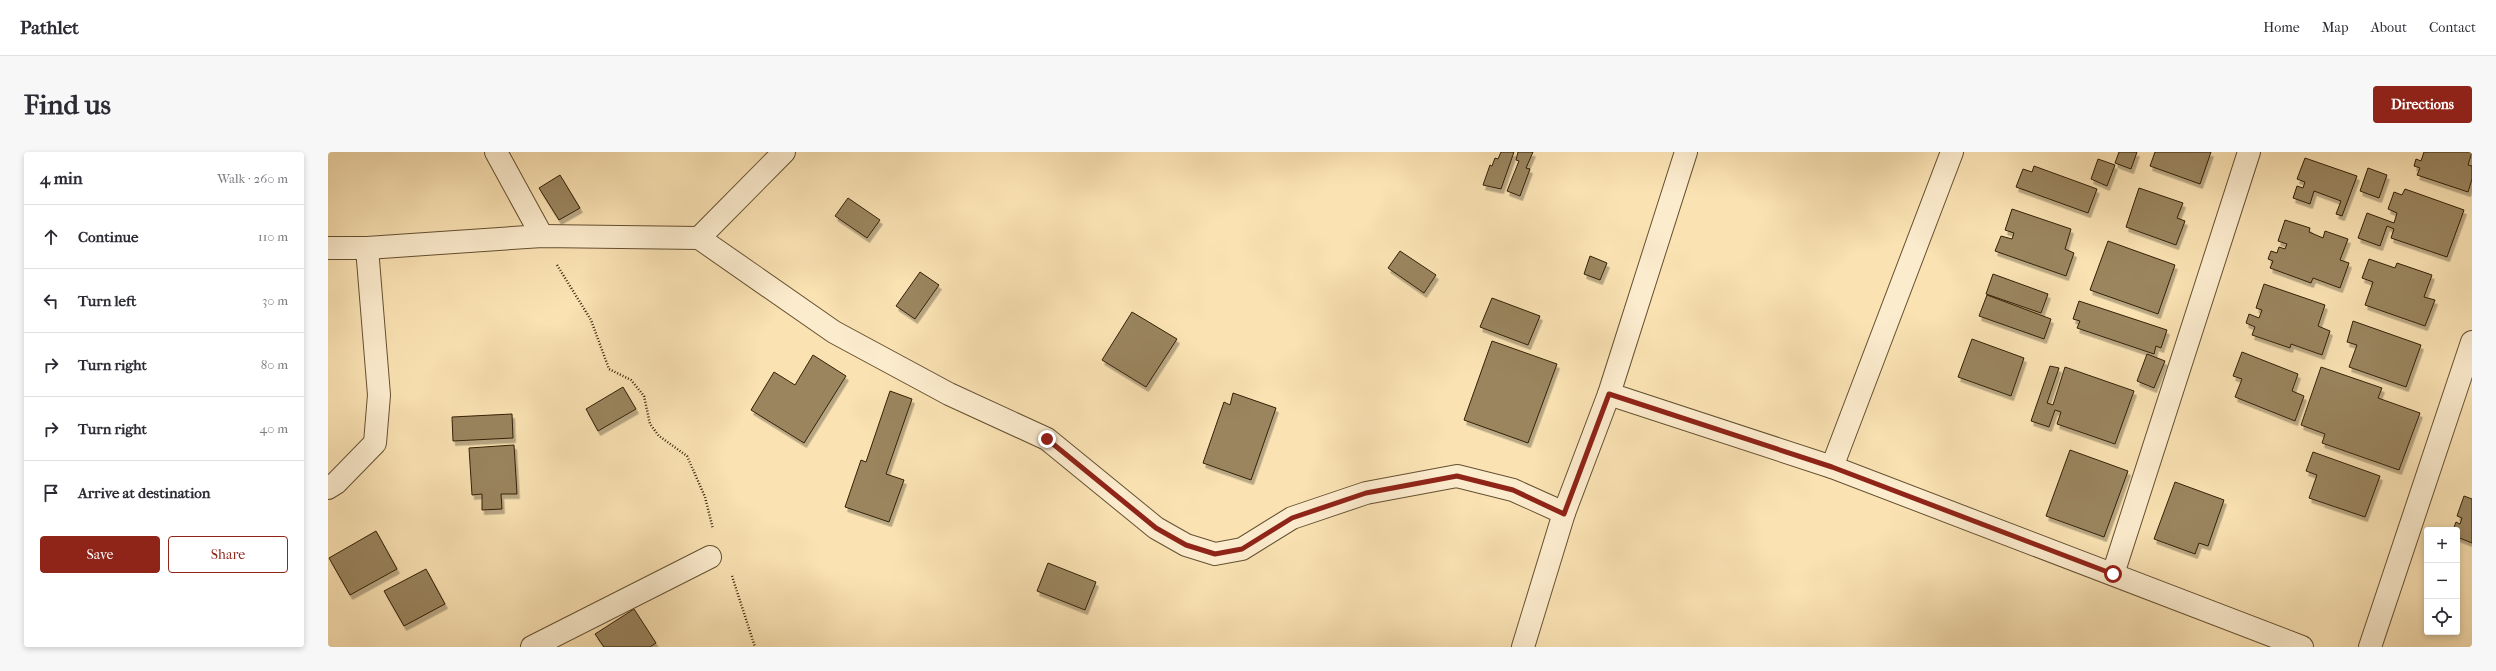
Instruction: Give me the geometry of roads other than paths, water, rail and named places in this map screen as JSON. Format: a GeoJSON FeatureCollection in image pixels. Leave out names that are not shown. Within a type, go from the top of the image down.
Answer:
{"type":"FeatureCollection","features":[{"type":"Feature","properties":{"kind":"street"},"geometry":{"type":"LineString","coordinates":[[496,152],[542,236]]}},
{"type":"Feature","properties":{"kind":"street"},"geometry":{"type":"LineString","coordinates":[[699,238],[784,152]]}},
{"type":"Feature","properties":{"kind":"street"},"geometry":{"type":"LineString","coordinates":[[1523,647],[1564,514],[1609,394],[1686,152]]}},
{"type":"Feature","properties":{"kind":"street"},"geometry":{"type":"LineString","coordinates":[[1832,467],[1952,152]]}},
{"type":"Feature","properties":{"kind":"street"},"geometry":{"type":"LineString","coordinates":[[2113,574],[2249,152]]}},
{"type":"Feature","properties":{"kind":"street"},"geometry":{"type":"LineString","coordinates":[[328,248],[367,248],[542,236],[699,238],[834,332],[949,394],[1047,439],[1156,528],[1186,545],[1215,554],[1242,549],[1292,518],[1366,493],[1457,476],[1513,490],[1564,514]]}},
{"type":"Feature","properties":{"kind":"street"},"geometry":{"type":"LineString","coordinates":[[328,488],[336,483],[375,444],[379,395],[367,248]]}},
{"type":"Feature","properties":{"kind":"street"},"geometry":{"type":"LineString","coordinates":[[2370,647],[2472,342]]}},
{"type":"Feature","properties":{"kind":"street"},"geometry":{"type":"LineString","coordinates":[[1609,394],[1832,467],[2302,647]]}},
{"type":"Feature","properties":{"kind":"street"},"geometry":{"type":"LineString","coordinates":[[532,647],[710,557]]}}]}
